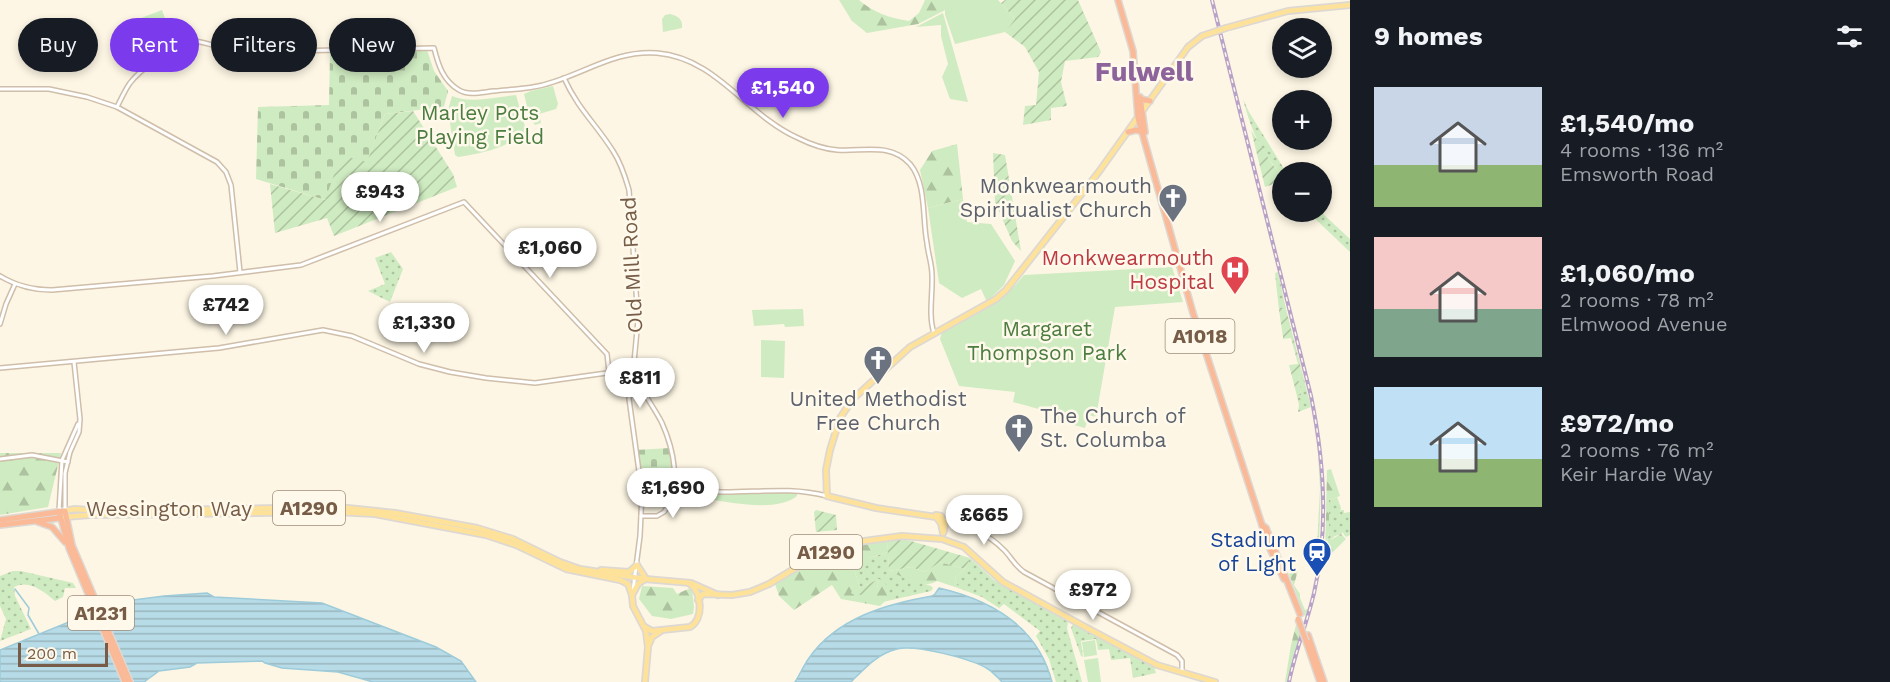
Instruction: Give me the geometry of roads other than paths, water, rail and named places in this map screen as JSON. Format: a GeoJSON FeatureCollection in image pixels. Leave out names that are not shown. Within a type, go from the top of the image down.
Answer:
{"type":"FeatureCollection","features":[{"type":"Feature","properties":{"kind":"highway","name":"A1018"},"geometry":{"type":"LineString","coordinates":[[1118,0],[1133,51],[1138,118],[1193,313],[1266,540],[1299,616],[1322,682]]}},
{"type":"Feature","properties":{"kind":"highway","name":"A1018"},"geometry":{"type":"LineString","coordinates":[[1135,78],[1147,145]]}},
{"type":"Feature","properties":{"kind":"highway"},"geometry":{"type":"LineString","coordinates":[[1140,99],[1150,101]]}},
{"type":"Feature","properties":{"kind":"highway"},"geometry":{"type":"LineString","coordinates":[[1128,132],[1136,130],[1143,132]]}},
{"type":"Feature","properties":{"kind":"highway","name":"Wessington Way"},"geometry":{"type":"LineString","coordinates":[[0,520],[63,514]]}},
{"type":"Feature","properties":{"kind":"highway","name":"Wessington Way"},"geometry":{"type":"LineString","coordinates":[[0,525],[63,514]]}},
{"type":"Feature","properties":{"kind":"highway","name":"A1231"},"geometry":{"type":"LineString","coordinates":[[63,514],[70,546],[125,682]]}},
{"type":"Feature","properties":{"kind":"highway"},"geometry":{"type":"LineString","coordinates":[[27,521],[52,526],[70,546]]}},
{"type":"Feature","properties":{"kind":"highway","name":"A1231"},"geometry":{"type":"LineString","coordinates":[[70,546],[130,682]]}},
{"type":"Feature","properties":{"kind":"main road"},"geometry":{"type":"LineString","coordinates":[[943,536],[940,518],[876,508],[827,496],[826,476],[830,450],[837,426],[852,399],[901,354],[996,299],[1006,290],[1128,132],[1196,39],[1209,33],[1288,11],[1350,5]]}},
{"type":"Feature","properties":{"kind":"main road","name":"Wessington Way"},"geometry":{"type":"LineString","coordinates":[[63,514],[75,509],[101,511],[338,507],[375,510],[493,532],[521,542],[560,562],[592,571],[688,583]]}},
{"type":"Feature","properties":{"kind":"main road","name":"Wessington Way"},"geometry":{"type":"LineString","coordinates":[[63,514],[280,512],[375,514],[498,538],[566,569],[626,582],[632,595]]}},
{"type":"Feature","properties":{"kind":"main road","name":"A1290"},"geometry":{"type":"LineString","coordinates":[[698,600],[703,594],[741,594],[759,589],[813,557],[845,545],[879,538],[943,536],[964,548],[1003,582],[1157,665],[1205,681],[1217,682]]}},
{"type":"Feature","properties":{"kind":"main road"},"geometry":{"type":"LineString","coordinates":[[592,571],[629,572],[637,565],[646,579],[638,584],[632,595],[634,610],[644,626],[648,647],[645,682]]}},
{"type":"Feature","properties":{"kind":"main road"},"geometry":{"type":"LineString","coordinates":[[644,626],[652,631],[690,627],[696,623],[699,617],[697,591],[688,583]]}},
{"type":"Feature","properties":{"kind":"main road","name":"A1290"},"geometry":{"type":"LineString","coordinates":[[688,583],[718,595]]}},
{"type":"Feature","properties":{"kind":"main road"},"geometry":{"type":"LineString","coordinates":[[648,647],[652,637],[665,630]]}},
{"type":"Feature","properties":{"kind":"street"},"geometry":{"type":"LineString","coordinates":[[117,107],[134,79],[177,45],[188,41],[196,41],[225,50],[258,52],[434,48],[444,75],[453,86],[467,93],[534,87],[564,78],[619,56],[646,53],[681,57],[696,63],[773,124],[799,139],[837,150],[890,151],[910,165],[919,183],[926,243],[932,266],[931,320],[934,333]]}},
{"type":"Feature","properties":{"kind":"street","name":"Old Mill Road"},"geometry":{"type":"LineString","coordinates":[[564,78],[580,109],[614,152],[629,190],[638,320],[634,362]]}},
{"type":"Feature","properties":{"kind":"street"},"geometry":{"type":"LineString","coordinates":[[0,89],[56,90],[117,107],[217,162],[226,172],[234,200],[240,272]]}},
{"type":"Feature","properties":{"kind":"street"},"geometry":{"type":"LineString","coordinates":[[0,276],[32,289],[52,290],[301,265],[464,202],[607,354],[609,372]]}},
{"type":"Feature","properties":{"kind":"street"},"geometry":{"type":"LineString","coordinates":[[0,324],[15,284]]}},
{"type":"Feature","properties":{"kind":"street"},"geometry":{"type":"LineString","coordinates":[[0,368],[219,348],[323,330],[352,336],[419,364],[478,377],[535,383],[621,371]]}},
{"type":"Feature","properties":{"kind":"street"},"geometry":{"type":"LineString","coordinates":[[63,514],[68,462],[79,432],[75,362]]}},
{"type":"Feature","properties":{"kind":"street"},"geometry":{"type":"LineString","coordinates":[[639,383],[630,384],[622,378],[621,371],[627,363],[634,362],[641,365],[644,372],[639,383],[647,401],[662,423],[674,460],[675,484],[664,512],[657,516],[640,516]]}},
{"type":"Feature","properties":{"kind":"street"},"geometry":{"type":"LineString","coordinates":[[630,384],[629,399],[642,493],[637,565],[632,595]]}},
{"type":"Feature","properties":{"kind":"street"},"geometry":{"type":"LineString","coordinates":[[63,514],[62,460],[80,419]]}},
{"type":"Feature","properties":{"kind":"street"},"geometry":{"type":"LineString","coordinates":[[0,459],[32,455],[68,462]]}},
{"type":"Feature","properties":{"kind":"street"},"geometry":{"type":"LineString","coordinates":[[675,484],[710,491],[797,491],[827,496]]}},
{"type":"Feature","properties":{"kind":"street"},"geometry":{"type":"LineString","coordinates":[[940,518],[983,532],[1000,545],[1024,572],[1180,656],[1182,672]]}},
{"type":"Feature","properties":{"kind":"water"},"geometry":{"type":"Polygon","coordinates":[[[939,588],[977,600],[1010,619],[1036,646],[1052,682],[1002,682],[988,669],[970,661],[929,650],[905,648],[890,651],[877,658],[851,682],[795,682],[820,644],[848,623],[897,603],[932,596],[939,588]]]}},
{"type":"Feature","properties":{"kind":"water"},"geometry":{"type":"Polygon","coordinates":[[[207,593],[214,597],[322,603],[436,647],[461,661],[476,682],[373,682],[338,672],[282,668],[262,661],[197,663],[190,667],[159,671],[144,682],[0,682],[0,650],[118,602],[207,593]]]}},
{"type":"Feature","properties":{"kind":"waterway"},"geometry":{"type":"LineString","coordinates":[[15,589],[29,608],[28,615],[39,634]]}},
{"type":"Feature","properties":{"kind":"railway"},"geometry":{"type":"LineString","coordinates":[[1212,0],[1311,396],[1322,470],[1323,519],[1319,569],[1289,682]]}},
{"type":"Feature","properties":{"kind":"place","name":"Monkwearmouth Spiritualist Church"},"geometry":{"type":"Point","coordinates":[1173,224]}},
{"type":"Feature","properties":{"kind":"place","name":"Monkwearmouth Hospital"},"geometry":{"type":"Point","coordinates":[1235,296]}},
{"type":"Feature","properties":{"kind":"place","name":"United Methodist Free Church"},"geometry":{"type":"Point","coordinates":[878,386]}},
{"type":"Feature","properties":{"kind":"place","name":"The Church of St. Columba"},"geometry":{"type":"Point","coordinates":[1019,454]}},
{"type":"Feature","properties":{"kind":"place","name":"Stadium of Light"},"geometry":{"type":"Point","coordinates":[1317,578]}},
{"type":"Feature","properties":{"kind":"district","name":"Fulwell"},"geometry":{"type":"Point","coordinates":[1144,72]}},
{"type":"Feature","properties":{"kind":"park label","name":"Marley Pots Playing Field"},"geometry":{"type":"Point","coordinates":[480,125]}},
{"type":"Feature","properties":{"kind":"park label","name":"Margaret Thompson Park"},"geometry":{"type":"Point","coordinates":[1047,341]}}]}
